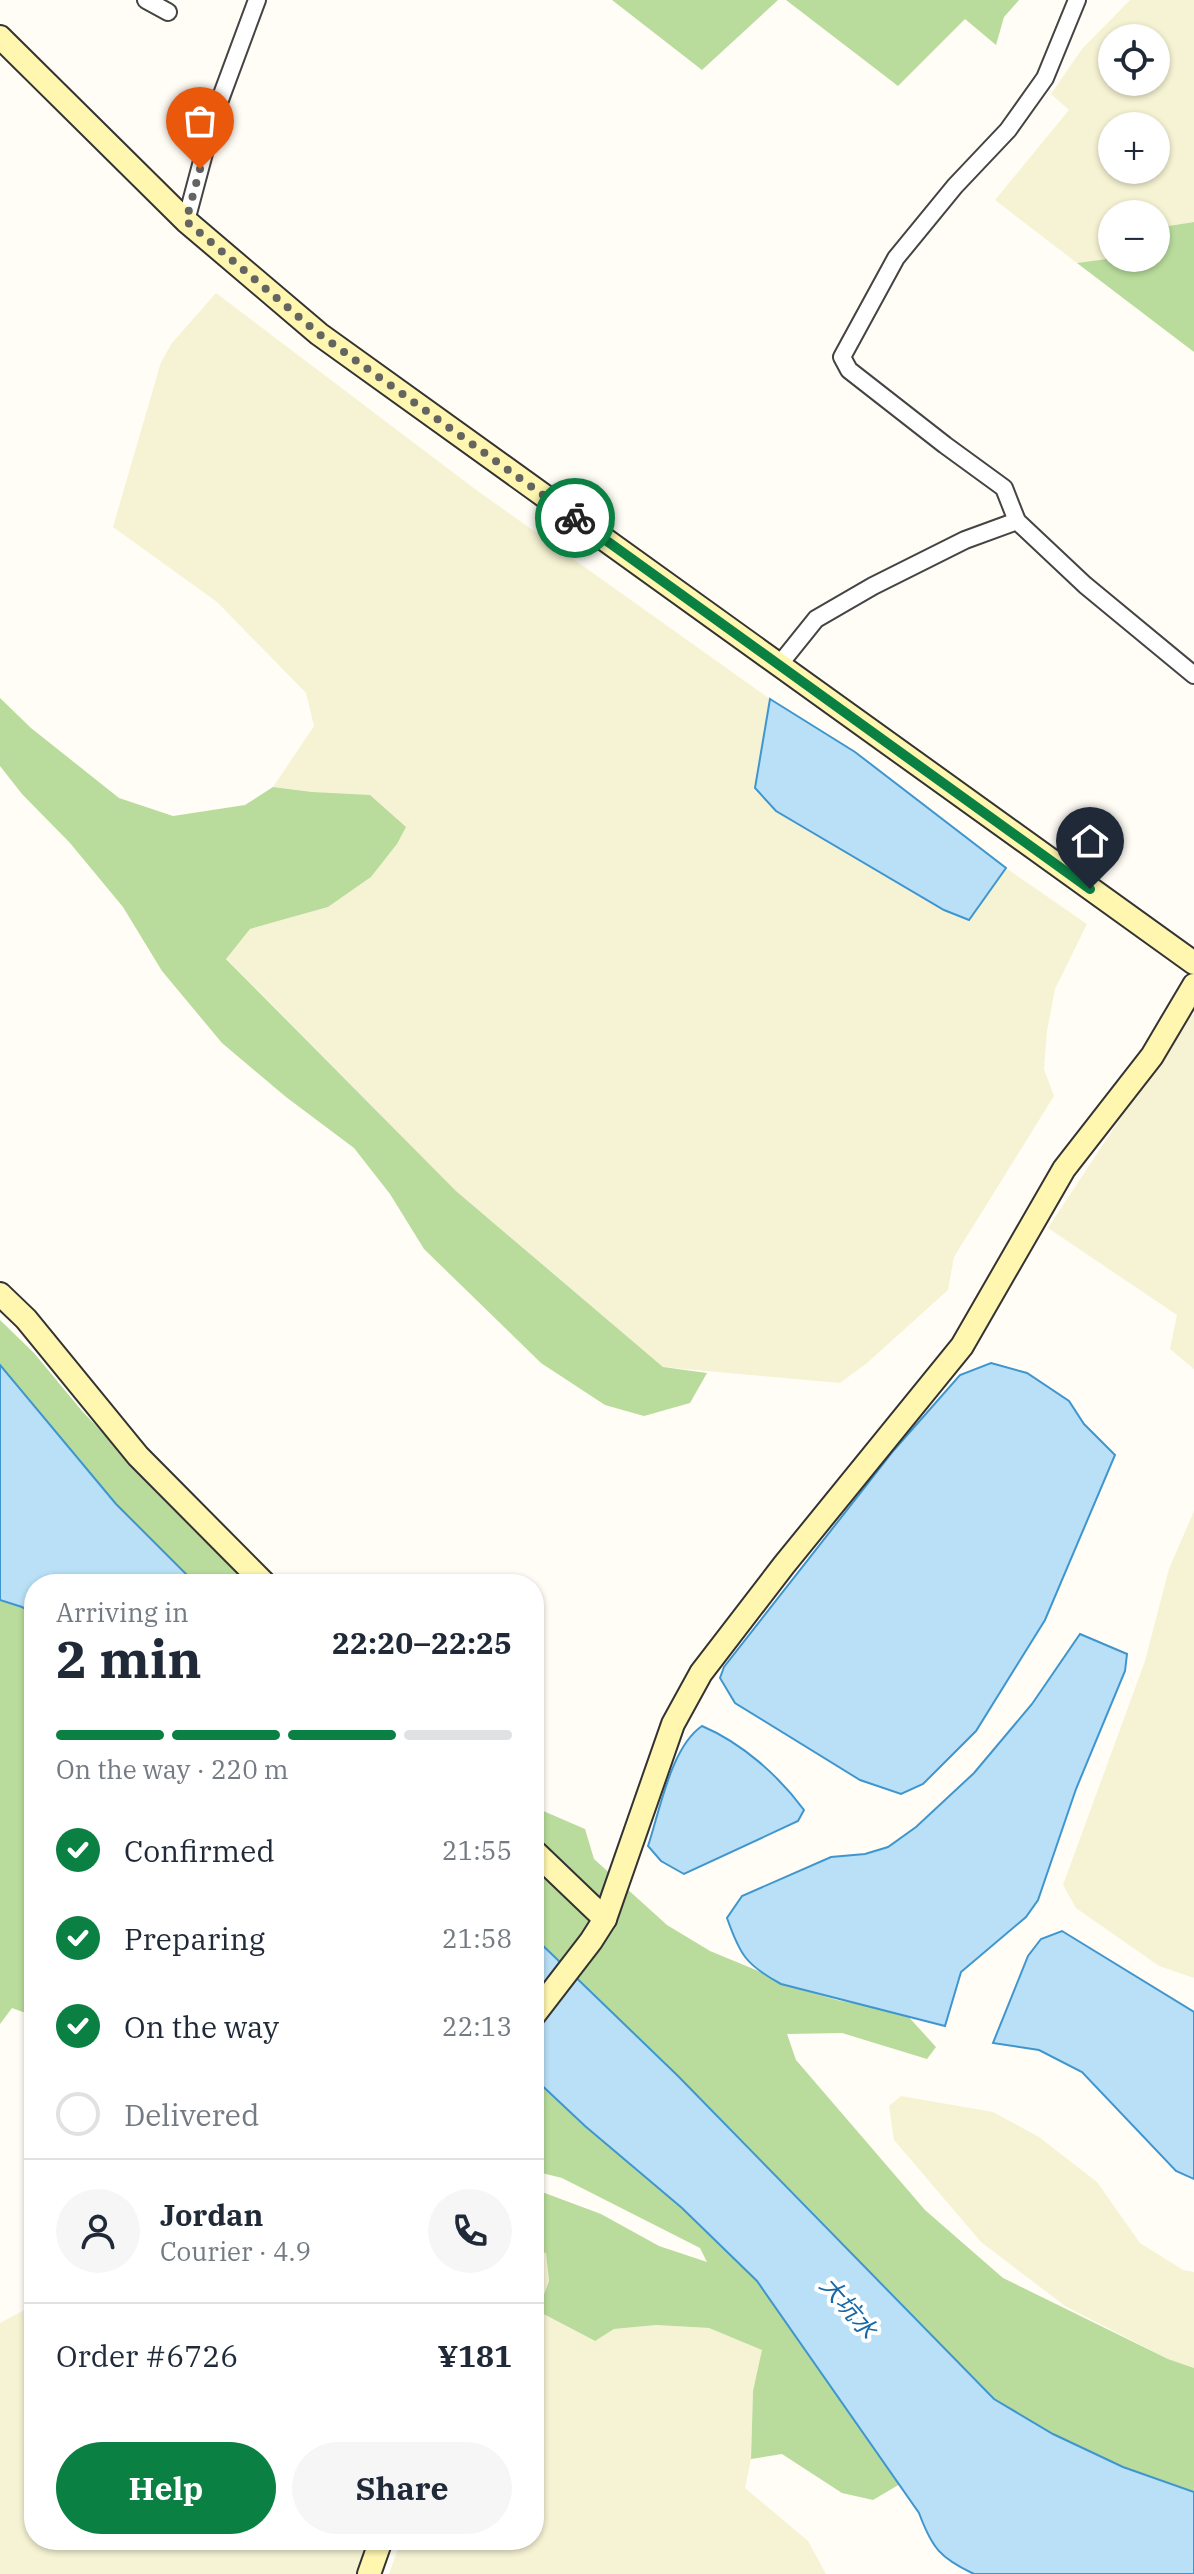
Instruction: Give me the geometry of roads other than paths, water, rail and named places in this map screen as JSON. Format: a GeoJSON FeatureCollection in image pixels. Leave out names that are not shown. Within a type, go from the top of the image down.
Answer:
{"type":"FeatureCollection","features":[{"type":"Feature","properties":{"kind":"street"},"geometry":{"type":"LineString","coordinates":[[146,0],[168,12]]}},
{"type":"Feature","properties":{"kind":"street"},"geometry":{"type":"LineString","coordinates":[[186,221],[214,116],[257,0]]}},
{"type":"Feature","properties":{"kind":"street"},"geometry":{"type":"LineString","coordinates":[[1077,0],[1045,78],[1008,130],[955,186],[896,258],[842,357],[849,370],[1004,488],[1017,521],[1085,585],[1194,675]]}},
{"type":"Feature","properties":{"kind":"street"},"geometry":{"type":"LineString","coordinates":[[0,37],[186,221],[319,334],[1194,963]]}},
{"type":"Feature","properties":{"kind":"street"},"geometry":{"type":"LineString","coordinates":[[779,665],[816,619],[873,586],[965,540],[1017,521]]}},
{"type":"Feature","properties":{"kind":"street"},"geometry":{"type":"LineString","coordinates":[[544,2002],[605,1919],[673,1724],[701,1673],[784,1565],[962,1346],[1064,1169],[1152,1056],[1194,985]]}},
{"type":"Feature","properties":{"kind":"street"},"geometry":{"type":"LineString","coordinates":[[0,1294],[26,1319],[138,1456],[255,1574]]}},
{"type":"Feature","properties":{"kind":"street"},"geometry":{"type":"LineString","coordinates":[[544,1861],[605,1919]]}},
{"type":"Feature","properties":{"kind":"street"},"geometry":{"type":"LineString","coordinates":[[369,2574],[377,2550]]}},
{"type":"Feature","properties":{"kind":"water"},"geometry":{"type":"Polygon","coordinates":[[[770,699],[855,752],[1006,868],[969,920],[944,910],[776,811],[755,788],[770,699]]]}},
{"type":"Feature","properties":{"kind":"water"},"geometry":{"type":"Polygon","coordinates":[[[991,1363],[1027,1373],[1069,1401],[1084,1424],[1115,1455],[1045,1620],[976,1731],[923,1784],[901,1794],[860,1780],[735,1703],[720,1678],[724,1667],[894,1450],[960,1375],[991,1363]]]}},
{"type":"Feature","properties":{"kind":"water"},"geometry":{"type":"Polygon","coordinates":[[[0,1365],[116,1504],[186,1574],[24,1574],[24,1608],[0,1600],[0,1365]]]}},
{"type":"Feature","properties":{"kind":"water"},"geometry":{"type":"Polygon","coordinates":[[[1080,1634],[1127,1654],[1125,1671],[1076,1789],[1038,1900],[1026,1917],[961,1972],[945,2026],[781,1984],[752,1965],[736,1941],[727,1918],[742,1896],[831,1857],[865,1854],[888,1847],[916,1827],[974,1773],[1032,1704],[1080,1634]]]}},
{"type":"Feature","properties":{"kind":"water"},"geometry":{"type":"Polygon","coordinates":[[[702,1726],[759,1762],[804,1810],[798,1821],[684,1874],[661,1861],[648,1846],[674,1764],[691,1736],[702,1726]]]}},
{"type":"Feature","properties":{"kind":"water"},"geometry":{"type":"Polygon","coordinates":[[[1062,1931],[1194,2012],[1194,2179],[1176,2171],[1082,2072],[1039,2050],[993,2043],[1028,1956],[1041,1939],[1062,1931]]]}},
{"type":"Feature","properties":{"kind":"water","name":"大坑水"},"geometry":{"type":"Polygon","coordinates":[[[544,1947],[678,2076],[994,2399],[1053,2434],[1123,2467],[1194,2492],[1194,2574],[974,2574],[953,2563],[933,2543],[919,2513],[757,2281],[682,2208],[544,2087],[544,1947]]]}}]}
